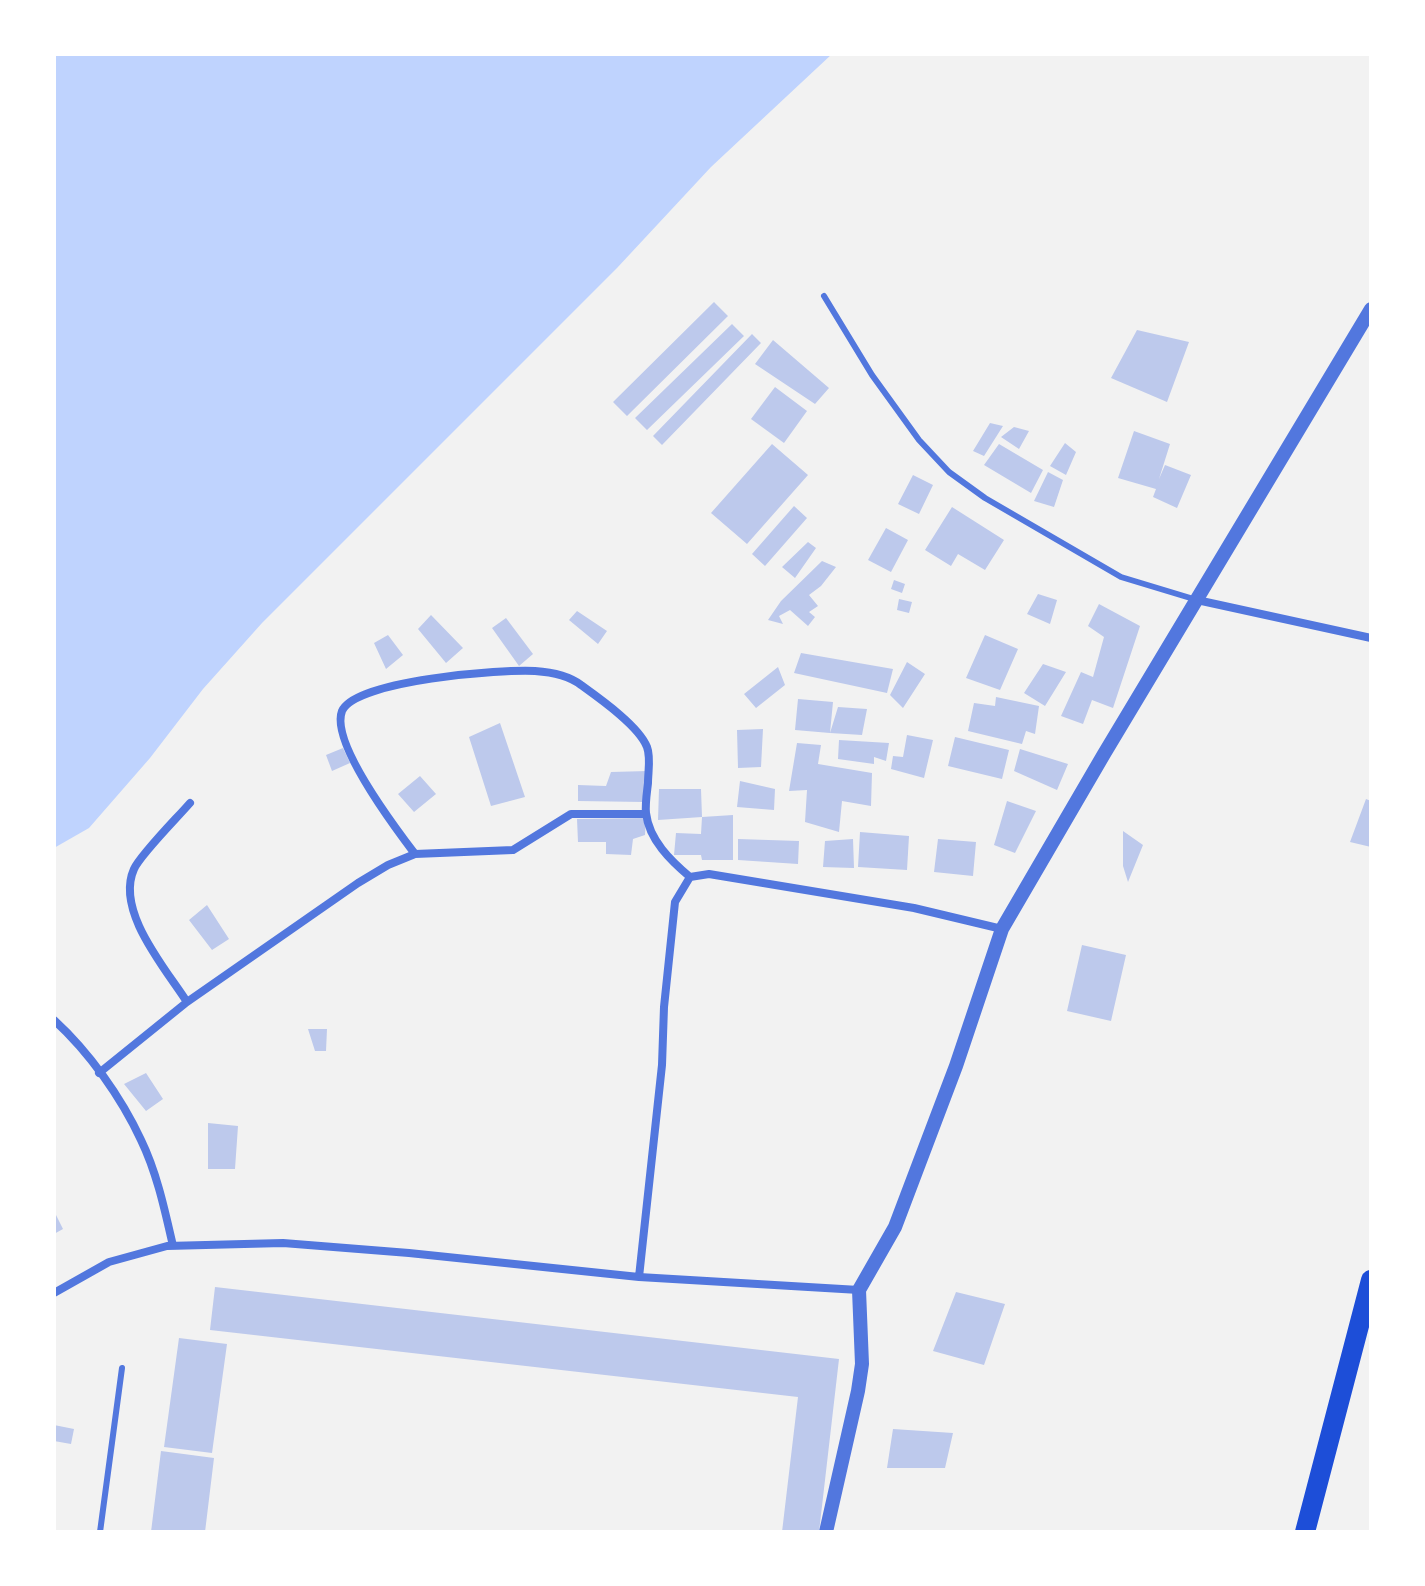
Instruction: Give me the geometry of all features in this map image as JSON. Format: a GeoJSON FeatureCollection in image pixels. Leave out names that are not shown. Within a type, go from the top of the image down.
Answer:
{"type":"FeatureCollection","features":[{"type":"Feature","properties":{"kind":"main road"},"geometry":{"type":"LineString","coordinates":[[1305,1532],[1367,1312],[1371,1280]]}},
{"type":"Feature","properties":{"kind":"street"},"geometry":{"type":"LineString","coordinates":[[826,1532],[862,1364],[859,1290],[895,1227],[956,1066],[1002,929],[1371,309]]}},
{"type":"Feature","properties":{"kind":"street"},"geometry":{"type":"LineString","coordinates":[[1197,600],[1371,638]]}},
{"type":"Feature","properties":{"kind":"street"},"geometry":{"type":"LineString","coordinates":[[415,854],[358,769],[345,740],[341,721],[343,710],[352,699],[377,689],[501,670],[536,671],[572,679],[616,713],[647,745],[646,814],[660,846],[672,862],[690,877],[709,874],[914,908],[1002,929]]}},
{"type":"Feature","properties":{"kind":"street"},"geometry":{"type":"LineString","coordinates":[[187,1002],[139,926],[130,907],[129,887],[134,868],[190,803]]}},
{"type":"Feature","properties":{"kind":"street"},"geometry":{"type":"LineString","coordinates":[[99,1073],[187,1002],[388,865],[415,854],[513,850],[571,814],[646,814]]}},
{"type":"Feature","properties":{"kind":"street"},"geometry":{"type":"LineString","coordinates":[[639,1277],[662,1065],[664,1007],[675,902],[690,877]]}},
{"type":"Feature","properties":{"kind":"street"},"geometry":{"type":"LineString","coordinates":[[54,1020],[99,1073],[142,1140],[163,1202],[173,1246]]}},
{"type":"Feature","properties":{"kind":"street"},"geometry":{"type":"LineString","coordinates":[[54,1293],[109,1262],[173,1246],[283,1243],[639,1277],[859,1290]]}},
{"type":"Feature","properties":{"kind":"lane"},"geometry":{"type":"LineString","coordinates":[[824,296],[872,375],[919,440],[949,472],[985,498],[1121,577],[1197,600]]}},
{"type":"Feature","properties":{"kind":"lane"},"geometry":{"type":"LineString","coordinates":[[100,1532],[122,1368]]}},
{"type":"Feature","properties":{"kind":"water"},"geometry":{"type":"Polygon","coordinates":[[[54,54],[832,54],[711,167],[617,268],[262,623],[203,689],[150,758],[89,828],[54,848],[54,54]]]}},
{"type":"Feature","properties":{"kind":"building"},"geometry":{"type":"Polygon","coordinates":[[[714,302],[728,316],[627,416],[613,402],[714,302]]]}},
{"type":"Feature","properties":{"kind":"building"},"geometry":{"type":"Polygon","coordinates":[[[732,324],[744,336],[647,430],[635,418],[732,324]]]}},
{"type":"Feature","properties":{"kind":"building"},"geometry":{"type":"Polygon","coordinates":[[[1137,330],[1189,342],[1167,402],[1111,378],[1137,330]]]}},
{"type":"Feature","properties":{"kind":"building"},"geometry":{"type":"Polygon","coordinates":[[[752,334],[761,343],[662,445],[653,436],[752,334]]]}},
{"type":"Feature","properties":{"kind":"building"},"geometry":{"type":"Polygon","coordinates":[[[773,340],[829,388],[815,404],[755,364],[773,340]]]}},
{"type":"Feature","properties":{"kind":"building"},"geometry":{"type":"Polygon","coordinates":[[[775,387],[807,411],[784,443],[751,419],[775,387]]]}},
{"type":"Feature","properties":{"kind":"building"},"geometry":{"type":"Polygon","coordinates":[[[990,423],[1003,426],[984,456],[973,451],[990,423]]]}},
{"type":"Feature","properties":{"kind":"building"},"geometry":{"type":"Polygon","coordinates":[[[1014,427],[1029,431],[1019,449],[1001,437],[1014,427]]]}},
{"type":"Feature","properties":{"kind":"building"},"geometry":{"type":"Polygon","coordinates":[[[1134,431],[1170,444],[1159,479],[1165,465],[1191,475],[1177,508],[1153,497],[1156,489],[1118,478],[1134,431]]]}},
{"type":"Feature","properties":{"kind":"building"},"geometry":{"type":"Polygon","coordinates":[[[1065,443],[1076,452],[1066,475],[1050,466],[1065,443]]]}},
{"type":"Feature","properties":{"kind":"building"},"geometry":{"type":"Polygon","coordinates":[[[772,444],[808,475],[747,544],[711,513],[772,444]]]}},
{"type":"Feature","properties":{"kind":"building"},"geometry":{"type":"Polygon","coordinates":[[[999,444],[1043,470],[1031,493],[984,465],[999,444]]]}},
{"type":"Feature","properties":{"kind":"building"},"geometry":{"type":"Polygon","coordinates":[[[1048,472],[1063,480],[1054,507],[1034,501],[1048,472]]]}},
{"type":"Feature","properties":{"kind":"building"},"geometry":{"type":"Polygon","coordinates":[[[913,475],[933,485],[919,514],[898,504],[913,475]]]}},
{"type":"Feature","properties":{"kind":"building"},"geometry":{"type":"Polygon","coordinates":[[[794,506],[807,518],[765,566],[752,554],[794,506]]]}},
{"type":"Feature","properties":{"kind":"building"},"geometry":{"type":"Polygon","coordinates":[[[952,507],[1004,540],[985,570],[958,554],[951,566],[925,550],[952,507]]]}},
{"type":"Feature","properties":{"kind":"building"},"geometry":{"type":"Polygon","coordinates":[[[886,528],[908,540],[891,572],[868,560],[886,528]]]}},
{"type":"Feature","properties":{"kind":"building"},"geometry":{"type":"Polygon","coordinates":[[[808,542],[816,548],[795,578],[782,567],[808,542]]]}},
{"type":"Feature","properties":{"kind":"building"},"geometry":{"type":"Polygon","coordinates":[[[822,561],[836,567],[809,595],[818,606],[809,612],[815,617],[808,626],[790,610],[779,616],[783,624],[768,620],[781,601],[822,561]]]}},
{"type":"Feature","properties":{"kind":"building"},"geometry":{"type":"Polygon","coordinates":[[[894,580],[905,584],[902,593],[891,589],[894,580]]]}},
{"type":"Feature","properties":{"kind":"building"},"geometry":{"type":"Polygon","coordinates":[[[1038,594],[1057,600],[1050,624],[1027,614],[1038,594]]]}},
{"type":"Feature","properties":{"kind":"building"},"geometry":{"type":"Polygon","coordinates":[[[899,599],[912,602],[909,613],[897,610],[899,599]]]}},
{"type":"Feature","properties":{"kind":"building"},"geometry":{"type":"Polygon","coordinates":[[[1099,604],[1140,626],[1113,708],[1092,700],[1083,724],[1061,716],[1081,672],[1093,677],[1104,637],[1088,626],[1099,604]]]}},
{"type":"Feature","properties":{"kind":"building"},"geometry":{"type":"Polygon","coordinates":[[[577,611],[607,631],[598,644],[569,620],[577,611]]]}},
{"type":"Feature","properties":{"kind":"building"},"geometry":{"type":"Polygon","coordinates":[[[431,615],[463,648],[446,663],[418,629],[431,615]]]}},
{"type":"Feature","properties":{"kind":"building"},"geometry":{"type":"Polygon","coordinates":[[[506,618],[533,654],[519,666],[492,628],[506,618]]]}},
{"type":"Feature","properties":{"kind":"building"},"geometry":{"type":"Polygon","coordinates":[[[388,635],[403,655],[386,669],[374,643],[388,635]]]}},
{"type":"Feature","properties":{"kind":"building"},"geometry":{"type":"Polygon","coordinates":[[[985,635],[1018,649],[1000,690],[966,678],[985,635]]]}},
{"type":"Feature","properties":{"kind":"building"},"geometry":{"type":"Polygon","coordinates":[[[801,653],[893,669],[887,693],[794,673],[801,653]]]}},
{"type":"Feature","properties":{"kind":"building"},"geometry":{"type":"Polygon","coordinates":[[[907,662],[925,674],[903,708],[890,695],[907,662]]]}},
{"type":"Feature","properties":{"kind":"building"},"geometry":{"type":"Polygon","coordinates":[[[1043,664],[1066,672],[1045,706],[1024,693],[1043,664]]]}},
{"type":"Feature","properties":{"kind":"building"},"geometry":{"type":"Polygon","coordinates":[[[778,667],[785,685],[756,708],[744,694],[778,667]]]}},
{"type":"Feature","properties":{"kind":"building"},"geometry":{"type":"Polygon","coordinates":[[[996,697],[1039,706],[1035,734],[1026,731],[1022,744],[968,731],[974,703],[995,706],[996,697]]]}},
{"type":"Feature","properties":{"kind":"building"},"geometry":{"type":"Polygon","coordinates":[[[798,699],[833,702],[830,733],[795,730],[798,699]]]}},
{"type":"Feature","properties":{"kind":"building"},"geometry":{"type":"Polygon","coordinates":[[[838,707],[867,709],[862,735],[830,733],[838,707]]]}},
{"type":"Feature","properties":{"kind":"building"},"geometry":{"type":"Polygon","coordinates":[[[500,723],[525,797],[491,806],[469,737],[500,723]]]}},
{"type":"Feature","properties":{"kind":"building"},"geometry":{"type":"Polygon","coordinates":[[[763,729],[761,767],[738,768],[737,730],[763,729]]]}},
{"type":"Feature","properties":{"kind":"building"},"geometry":{"type":"Polygon","coordinates":[[[907,735],[933,740],[924,778],[891,769],[893,756],[903,757],[907,735]]]}},
{"type":"Feature","properties":{"kind":"building"},"geometry":{"type":"Polygon","coordinates":[[[955,737],[1009,750],[1002,779],[948,766],[955,737]]]}},
{"type":"Feature","properties":{"kind":"building"},"geometry":{"type":"Polygon","coordinates":[[[839,740],[889,743],[886,761],[874,757],[874,764],[838,759],[839,740]]]}},
{"type":"Feature","properties":{"kind":"building"},"geometry":{"type":"Polygon","coordinates":[[[797,743],[821,745],[818,764],[872,773],[871,806],[842,801],[839,832],[805,822],[807,790],[789,791],[797,743]]]}},
{"type":"Feature","properties":{"kind":"building"},"geometry":{"type":"Polygon","coordinates":[[[343,748],[350,763],[332,771],[326,755],[343,748]]]}},
{"type":"Feature","properties":{"kind":"building"},"geometry":{"type":"Polygon","coordinates":[[[1020,749],[1068,764],[1057,790],[1014,771],[1020,749]]]}},
{"type":"Feature","properties":{"kind":"building"},"geometry":{"type":"Polygon","coordinates":[[[648,771],[644,802],[578,801],[578,785],[606,786],[611,772],[648,771]]]}},
{"type":"Feature","properties":{"kind":"building"},"geometry":{"type":"Polygon","coordinates":[[[420,776],[436,794],[414,812],[398,794],[420,776]]]}},
{"type":"Feature","properties":{"kind":"building"},"geometry":{"type":"Polygon","coordinates":[[[740,781],[775,789],[774,810],[737,807],[740,781]]]}},
{"type":"Feature","properties":{"kind":"building"},"geometry":{"type":"Polygon","coordinates":[[[659,789],[701,789],[702,817],[658,820],[659,789]]]}},
{"type":"Feature","properties":{"kind":"building"},"geometry":{"type":"Polygon","coordinates":[[[1366,799],[1371,801],[1371,847],[1350,842],[1366,799]]]}},
{"type":"Feature","properties":{"kind":"building"},"geometry":{"type":"Polygon","coordinates":[[[1007,801],[1036,811],[1015,853],[994,845],[1007,801]]]}},
{"type":"Feature","properties":{"kind":"building"},"geometry":{"type":"Polygon","coordinates":[[[733,815],[733,860],[702,860],[701,855],[674,855],[676,833],[701,834],[702,817],[733,815]]]}},
{"type":"Feature","properties":{"kind":"building"},"geometry":{"type":"Polygon","coordinates":[[[646,818],[645,835],[633,839],[631,855],[606,854],[606,842],[578,842],[577,819],[646,818]]]}},
{"type":"Feature","properties":{"kind":"building"},"geometry":{"type":"Polygon","coordinates":[[[1123,831],[1143,845],[1128,882],[1123,866],[1123,831]]]}},
{"type":"Feature","properties":{"kind":"building"},"geometry":{"type":"Polygon","coordinates":[[[860,832],[909,836],[907,870],[858,867],[860,832]]]}},
{"type":"Feature","properties":{"kind":"building"},"geometry":{"type":"Polygon","coordinates":[[[738,839],[799,841],[798,864],[738,860],[738,839]]]}},
{"type":"Feature","properties":{"kind":"building"},"geometry":{"type":"Polygon","coordinates":[[[853,839],[854,868],[823,867],[825,841],[853,839]]]}},
{"type":"Feature","properties":{"kind":"building"},"geometry":{"type":"Polygon","coordinates":[[[938,839],[976,842],[973,876],[934,872],[938,839]]]}},
{"type":"Feature","properties":{"kind":"building"},"geometry":{"type":"Polygon","coordinates":[[[207,905],[229,939],[212,950],[189,920],[207,905]]]}},
{"type":"Feature","properties":{"kind":"building"},"geometry":{"type":"Polygon","coordinates":[[[1082,945],[1126,955],[1111,1021],[1067,1011],[1082,945]]]}},
{"type":"Feature","properties":{"kind":"building"},"geometry":{"type":"Polygon","coordinates":[[[308,1029],[327,1029],[326,1051],[315,1051],[308,1029]]]}},
{"type":"Feature","properties":{"kind":"building"},"geometry":{"type":"Polygon","coordinates":[[[146,1073],[163,1099],[146,1111],[124,1084],[146,1073]]]}},
{"type":"Feature","properties":{"kind":"building"},"geometry":{"type":"Polygon","coordinates":[[[208,1123],[238,1126],[235,1169],[208,1169],[208,1123]]]}},
{"type":"Feature","properties":{"kind":"building"},"geometry":{"type":"Polygon","coordinates":[[[54,1211],[63,1229],[54,1234],[54,1211]]]}},
{"type":"Feature","properties":{"kind":"building"},"geometry":{"type":"Polygon","coordinates":[[[215,1287],[839,1359],[819,1532],[782,1532],[798,1397],[210,1330],[215,1287]]]}},
{"type":"Feature","properties":{"kind":"building"},"geometry":{"type":"Polygon","coordinates":[[[956,1292],[1005,1304],[984,1365],[933,1351],[956,1292]]]}},
{"type":"Feature","properties":{"kind":"building"},"geometry":{"type":"Polygon","coordinates":[[[179,1338],[227,1344],[212,1453],[164,1447],[179,1338]]]}},
{"type":"Feature","properties":{"kind":"building"},"geometry":{"type":"Polygon","coordinates":[[[54,1425],[74,1429],[71,1444],[54,1441],[54,1425]]]}},
{"type":"Feature","properties":{"kind":"building"},"geometry":{"type":"Polygon","coordinates":[[[893,1429],[953,1433],[945,1468],[887,1468],[893,1429]]]}},
{"type":"Feature","properties":{"kind":"building"},"geometry":{"type":"Polygon","coordinates":[[[161,1451],[214,1458],[205,1532],[151,1532],[161,1451]]]}}]}
